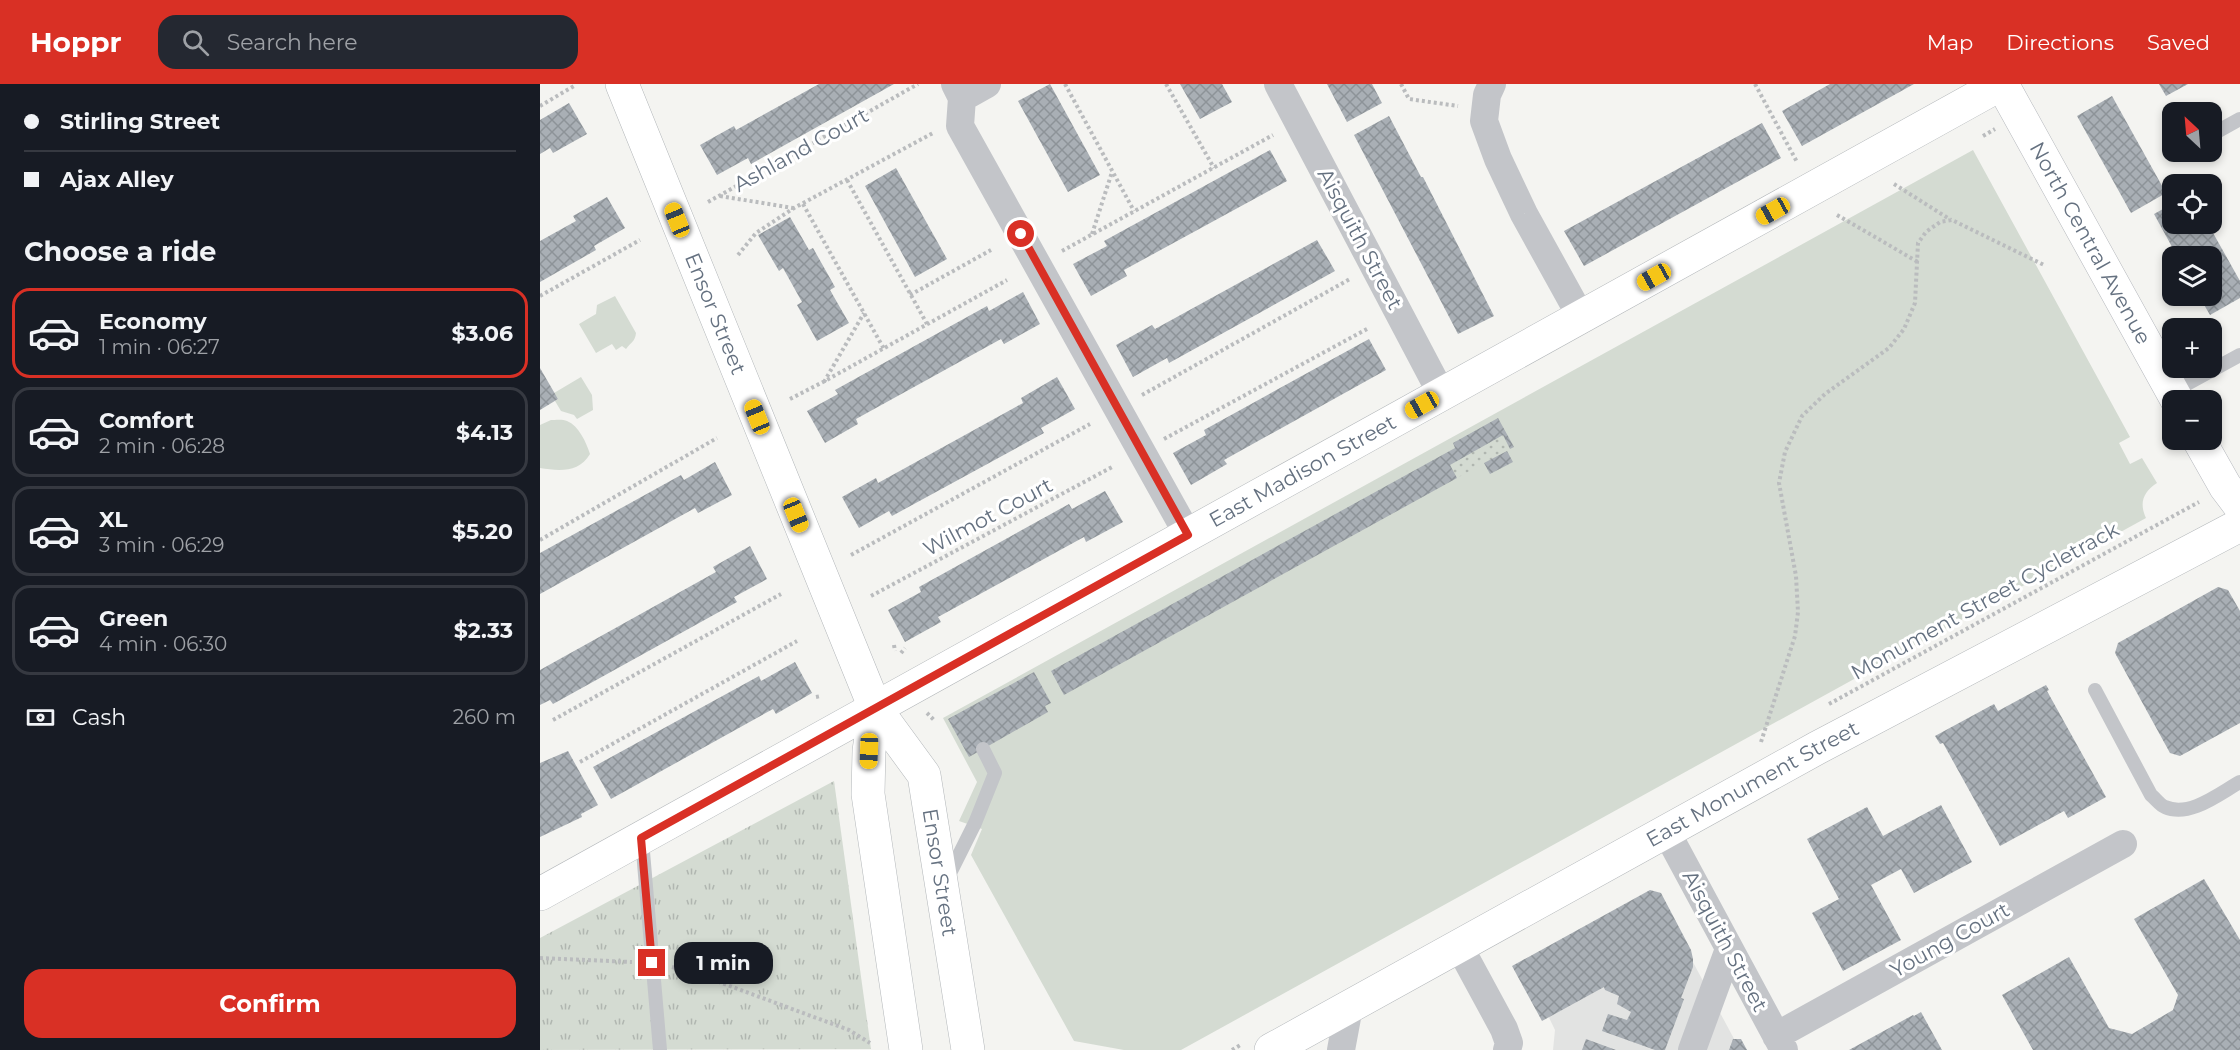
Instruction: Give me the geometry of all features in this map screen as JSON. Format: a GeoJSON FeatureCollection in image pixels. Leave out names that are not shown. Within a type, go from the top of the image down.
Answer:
{"type":"FeatureCollection","features":[{"type":"Feature","properties":{"kind":"main road","name":"Ensor Street"},"geometry":{"type":"LineString","coordinates":[[622,84],[875,708],[924,775],[969,1050]]}},
{"type":"Feature","properties":{"kind":"main road","name":"East Madison Street"},"geometry":{"type":"LineString","coordinates":[[540,894],[2002,84]]}},
{"type":"Feature","properties":{"kind":"main road","name":"North Central Avenue"},"geometry":{"type":"LineString","coordinates":[[2002,84],[2172,390]]}},
{"type":"Feature","properties":{"kind":"main road"},"geometry":{"type":"LineString","coordinates":[[2205,450],[2225,486],[2240,506]]}},
{"type":"Feature","properties":{"kind":"main road","name":"East Monument Street"},"geometry":{"type":"LineString","coordinates":[[1271,1050],[1838,737],[2240,525]]}},
{"type":"Feature","properties":{"kind":"main road"},"geometry":{"type":"LineString","coordinates":[[875,708],[869,751],[868,794],[906,1050]]}},
{"type":"Feature","properties":{"kind":"street"},"geometry":{"type":"LineString","coordinates":[[987,84],[959,91],[960,126],[1188,535]]}},
{"type":"Feature","properties":{"kind":"street","name":"Aisquith Street"},"geometry":{"type":"LineString","coordinates":[[1278,84],[1442,394]]}},
{"type":"Feature","properties":{"kind":"street"},"geometry":{"type":"LineString","coordinates":[[1489,97],[1484,121],[1498,159],[1524,214],[1581,317]]}},
{"type":"Feature","properties":{"kind":"street","name":"Aisquith Street"},"geometry":{"type":"LineString","coordinates":[[1666,831],[1780,1043]]}},
{"type":"Feature","properties":{"kind":"street","name":"Young Court"},"geometry":{"type":"LineString","coordinates":[[1780,1043],[2123,844]]}},
{"type":"Feature","properties":{"kind":"street"},"geometry":{"type":"LineString","coordinates":[[1459,946],[1504,1029],[1509,1043],[1507,1050]]}},
{"type":"Feature","properties":{"kind":"street"},"geometry":{"type":"LineString","coordinates":[[1692,1050],[1729,949]]}},
{"type":"Feature","properties":{"kind":"street"},"geometry":{"type":"LineString","coordinates":[[1341,1050],[1349,1007]]}},
{"type":"Feature","properties":{"kind":"lane"},"geometry":{"type":"LineString","coordinates":[[2222,129],[2240,120]]}},
{"type":"Feature","properties":{"kind":"lane"},"geometry":{"type":"LineString","coordinates":[[2185,390],[2240,355]]}},
{"type":"Feature","properties":{"kind":"lane"},"geometry":{"type":"LineString","coordinates":[[2095,690],[2151,795],[2164,807],[2177,810],[2191,808],[2240,782]]}},
{"type":"Feature","properties":{"kind":"lane"},"geometry":{"type":"LineString","coordinates":[[942,889],[975,822],[995,773],[983,749]]}},
{"type":"Feature","properties":{"kind":"lane"},"geometry":{"type":"LineString","coordinates":[[641,838],[660,1050]]}},
{"type":"Feature","properties":{"kind":"path","name":"Ashland Court"},"geometry":{"type":"LineString","coordinates":[[708,202],[918,84]]}},
{"type":"Feature","properties":{"kind":"path"},"geometry":{"type":"LineString","coordinates":[[1065,84],[1134,212]]}},
{"type":"Feature","properties":{"kind":"path"},"geometry":{"type":"LineString","coordinates":[[1166,84],[1214,168]]}},
{"type":"Feature","properties":{"kind":"path"},"geometry":{"type":"LineString","coordinates":[[1401,84],[1409,99],[1489,97]]}},
{"type":"Feature","properties":{"kind":"path"},"geometry":{"type":"LineString","coordinates":[[1755,84],[1812,189]]}},
{"type":"Feature","properties":{"kind":"path"},"geometry":{"type":"LineString","coordinates":[[540,106],[574,86]]}},
{"type":"Feature","properties":{"kind":"path"},"geometry":{"type":"LineString","coordinates":[[1983,136],[1995,128]]}},
{"type":"Feature","properties":{"kind":"path"},"geometry":{"type":"LineString","coordinates":[[738,255],[756,233],[794,208],[933,132]]}},
{"type":"Feature","properties":{"kind":"path"},"geometry":{"type":"LineString","coordinates":[[1059,253],[1273,135]]}},
{"type":"Feature","properties":{"kind":"path"},"geometry":{"type":"LineString","coordinates":[[1092,235],[1112,171]]}},
{"type":"Feature","properties":{"kind":"path"},"geometry":{"type":"LineString","coordinates":[[847,180],[927,324]]}},
{"type":"Feature","properties":{"kind":"path"},"geometry":{"type":"LineString","coordinates":[[1894,184],[1952,220],[2044,266]]}},
{"type":"Feature","properties":{"kind":"path"},"geometry":{"type":"LineString","coordinates":[[717,197],[794,208]]}},
{"type":"Feature","properties":{"kind":"path"},"geometry":{"type":"LineString","coordinates":[[803,204],[884,349]]}},
{"type":"Feature","properties":{"kind":"path"},"geometry":{"type":"LineString","coordinates":[[1837,215],[1918,262]]}},
{"type":"Feature","properties":{"kind":"path"},"geometry":{"type":"LineString","coordinates":[[1761,742],[1796,636],[1798,612],[1796,576],[1779,483],[1785,452],[1802,417],[1825,394],[1889,348],[1905,329],[1915,303],[1918,243],[1926,232],[1940,222],[1952,220]]}},
{"type":"Feature","properties":{"kind":"path"},"geometry":{"type":"LineString","coordinates":[[540,296],[640,240]]}},
{"type":"Feature","properties":{"kind":"path"},"geometry":{"type":"LineString","coordinates":[[910,295],[991,250]]}},
{"type":"Feature","properties":{"kind":"path"},"geometry":{"type":"LineString","coordinates":[[1145,393],[1353,277]]}},
{"type":"Feature","properties":{"kind":"path"},"geometry":{"type":"LineString","coordinates":[[792,397],[824,382],[1006,280]]}},
{"type":"Feature","properties":{"kind":"path"},"geometry":{"type":"LineString","coordinates":[[824,382],[864,313]]}},
{"type":"Feature","properties":{"kind":"path"},"geometry":{"type":"LineString","coordinates":[[1170,435],[1367,329]]}},
{"type":"Feature","properties":{"kind":"path","name":"Wilmot Court"},"geometry":{"type":"LineString","coordinates":[[851,555],[1090,424]]}},
{"type":"Feature","properties":{"kind":"path"},"geometry":{"type":"LineString","coordinates":[[540,540],[715,439]]}},
{"type":"Feature","properties":{"kind":"path","name":"Wilmot Court"},"geometry":{"type":"LineString","coordinates":[[873,595],[1114,466]]}},
{"type":"Feature","properties":{"kind":"path","name":"Monument Street Cycletrack"},"geometry":{"type":"LineString","coordinates":[[1819,710],[2196,502]]}},
{"type":"Feature","properties":{"kind":"path"},"geometry":{"type":"LineString","coordinates":[[553,720],[781,594]]}},
{"type":"Feature","properties":{"kind":"path"},"geometry":{"type":"LineString","coordinates":[[580,762],[798,641]]}},
{"type":"Feature","properties":{"kind":"path"},"geometry":{"type":"LineString","coordinates":[[894,645],[895,651]]}},
{"type":"Feature","properties":{"kind":"path"},"geometry":{"type":"LineString","coordinates":[[901,653],[905,648]]}},
{"type":"Feature","properties":{"kind":"path"},"geometry":{"type":"LineString","coordinates":[[540,958],[652,963],[692,972],[849,1030],[870,1043]]}},
{"type":"Feature","properties":{"kind":"shaded area"},"geometry":{"type":"Polygon","coordinates":[[[1657,895],[1740,1050],[1553,1050],[1555,1030],[1523,964],[1657,895]]]}},
{"type":"Feature","properties":{"kind":"green space"},"geometry":{"type":"Polygon","coordinates":[[[1973,150],[2130,437],[2119,443],[2130,464],[2142,458],[2157,483],[2148,490],[2144,498],[2143,507],[2146,518],[1181,1050],[1124,1050],[1074,1041],[971,855],[982,829],[959,821],[977,782],[943,718],[1973,150]]]}},
{"type":"Feature","properties":{"kind":"green space"},"geometry":{"type":"Polygon","coordinates":[[[615,296],[636,333],[635,338],[626,349],[622,346],[616,350],[612,344],[596,353],[579,324],[596,314],[597,305],[615,296]]]}},
{"type":"Feature","properties":{"kind":"green space"},"geometry":{"type":"Polygon","coordinates":[[[581,377],[592,395],[593,410],[577,419],[574,415],[561,411],[555,401],[558,399],[554,393],[581,377]]]}},
{"type":"Feature","properties":{"kind":"green space"},"geometry":{"type":"Polygon","coordinates":[[[551,420],[567,421],[582,435],[590,454],[580,465],[561,470],[540,468],[540,425],[551,420]]]}},
{"type":"Feature","properties":{"kind":"green space"},"geometry":{"type":"Polygon","coordinates":[[[1503,435],[1510,449],[1457,478],[1450,465],[1503,435]]]}},
{"type":"Feature","properties":{"kind":"green space"},"geometry":{"type":"Polygon","coordinates":[[[834,781],[871,1049],[540,1050],[540,938],[834,781]]]}},
{"type":"Feature","properties":{"kind":"building"},"geometry":{"type":"Polygon","coordinates":[[[819,84],[894,84],[751,164],[748,158],[717,175],[700,145],[734,126],[736,130],[819,84]]]}},
{"type":"Feature","properties":{"kind":"building"},"geometry":{"type":"Polygon","coordinates":[[[1050,84],[1100,175],[1068,192],[1018,101],[1050,84]]]}},
{"type":"Feature","properties":{"kind":"building"},"geometry":{"type":"Polygon","coordinates":[[[1180,84],[1222,84],[1232,102],[1200,119],[1180,84]]]}},
{"type":"Feature","properties":{"kind":"building"},"geometry":{"type":"Polygon","coordinates":[[[1327,84],[1372,84],[1382,103],[1347,122],[1327,84]]]}},
{"type":"Feature","properties":{"kind":"building"},"geometry":{"type":"Polygon","coordinates":[[[1830,84],[1914,84],[1802,146],[1782,111],[1830,84]]]}},
{"type":"Feature","properties":{"kind":"building"},"geometry":{"type":"Polygon","coordinates":[[[2159,84],[2188,84],[2166,96],[2159,84]]]}},
{"type":"Feature","properties":{"kind":"building"},"geometry":{"type":"Polygon","coordinates":[[[2112,96],[2162,186],[2162,195],[2131,213],[2077,116],[2112,96]]]}},
{"type":"Feature","properties":{"kind":"building"},"geometry":{"type":"Polygon","coordinates":[[[569,103],[587,134],[553,153],[550,148],[540,154],[540,120],[569,103]]]}},
{"type":"Feature","properties":{"kind":"building"},"geometry":{"type":"Polygon","coordinates":[[[1389,116],[1494,316],[1458,334],[1354,135],[1389,116]]]}},
{"type":"Feature","properties":{"kind":"building"},"geometry":{"type":"Polygon","coordinates":[[[1762,123],[1781,158],[1584,266],[1564,231],[1762,123]]]}},
{"type":"Feature","properties":{"kind":"building"},"geometry":{"type":"Polygon","coordinates":[[[1270,150],[1287,181],[1124,270],[1127,276],[1091,296],[1073,264],[1107,246],[1104,241],[1270,150]]]}},
{"type":"Feature","properties":{"kind":"building"},"geometry":{"type":"Polygon","coordinates":[[[896,168],[947,259],[915,277],[865,186],[896,168]]]}},
{"type":"Feature","properties":{"kind":"building"},"geometry":{"type":"Polygon","coordinates":[[[607,197],[625,228],[594,246],[596,250],[540,282],[540,241],[576,221],[573,216],[607,197]]]}},
{"type":"Feature","properties":{"kind":"building"},"geometry":{"type":"Polygon","coordinates":[[[2162,210],[2162,229],[2154,214],[2162,210]]]}},
{"type":"Feature","properties":{"kind":"building"},"geometry":{"type":"Polygon","coordinates":[[[790,217],[809,250],[813,248],[835,287],[830,290],[849,323],[817,341],[797,305],[802,302],[783,268],[779,271],[758,235],[790,217]]]}},
{"type":"Feature","properties":{"kind":"building"},"geometry":{"type":"Polygon","coordinates":[[[2165,234],[2214,234],[2220,246],[2172,246],[2165,234]]]}},
{"type":"Feature","properties":{"kind":"building"},"geometry":{"type":"Polygon","coordinates":[[[1317,240],[1335,271],[1169,363],[1167,358],[1133,377],[1116,345],[1152,325],[1155,329],[1317,240]]]}},
{"type":"Feature","properties":{"kind":"building"},"geometry":{"type":"Polygon","coordinates":[[[2222,249],[2240,281],[2240,298],[2210,315],[2205,306],[2222,306],[2222,249]]]}},
{"type":"Feature","properties":{"kind":"building"},"geometry":{"type":"Polygon","coordinates":[[[1023,292],[1040,324],[1004,344],[1001,339],[856,419],[858,424],[825,443],[807,411],[838,394],[835,390],[987,306],[989,311],[1023,292]]]}},
{"type":"Feature","properties":{"kind":"building"},"geometry":{"type":"Polygon","coordinates":[[[1369,339],[1386,370],[1224,460],[1227,464],[1191,485],[1173,453],[1206,435],[1204,430],[1369,339]]]}},
{"type":"Feature","properties":{"kind":"building"},"geometry":{"type":"Polygon","coordinates":[[[540,368],[558,399],[540,410],[540,368]]]}},
{"type":"Feature","properties":{"kind":"building"},"geometry":{"type":"Polygon","coordinates":[[[1057,377],[1075,409],[1041,428],[1044,433],[892,516],[889,511],[859,528],[842,497],[876,478],[878,483],[1023,403],[1021,398],[1057,377]]]}},
{"type":"Feature","properties":{"kind":"building"},"geometry":{"type":"Polygon","coordinates":[[[1498,418],[1514,447],[1510,449],[1503,435],[1450,465],[1457,478],[1064,695],[1051,671],[1455,448],[1453,443],[1498,418]]]}},
{"type":"Feature","properties":{"kind":"building"},"geometry":{"type":"Polygon","coordinates":[[[1507,451],[1513,462],[1490,474],[1484,463],[1507,451]]]}},
{"type":"Feature","properties":{"kind":"building"},"geometry":{"type":"Polygon","coordinates":[[[715,462],[732,495],[698,513],[695,508],[540,594],[540,553],[681,475],[684,480],[715,462]]]}},
{"type":"Feature","properties":{"kind":"building"},"geometry":{"type":"Polygon","coordinates":[[[1105,491],[1123,522],[1086,542],[1084,537],[938,617],[941,622],[905,642],[888,610],[921,592],[919,587],[1069,504],[1072,509],[1105,491]]]}},
{"type":"Feature","properties":{"kind":"building"},"geometry":{"type":"Polygon","coordinates":[[[750,546],[767,579],[734,597],[737,602],[553,704],[550,700],[540,705],[540,670],[716,572],[713,567],[750,546]]]}},
{"type":"Feature","properties":{"kind":"building"},"geometry":{"type":"Polygon","coordinates":[[[2218,587],[2228,590],[2240,611],[2240,723],[2180,756],[2170,753],[2115,653],[2118,643],[2218,587]]]}},
{"type":"Feature","properties":{"kind":"building"},"geometry":{"type":"Polygon","coordinates":[[[795,662],[812,693],[776,714],[773,709],[611,799],[593,767],[759,676],[761,681],[795,662]]]}},
{"type":"Feature","properties":{"kind":"building"},"geometry":{"type":"Polygon","coordinates":[[[1034,672],[1051,703],[1045,706],[1048,712],[969,757],[948,719],[1034,672]]]}},
{"type":"Feature","properties":{"kind":"building"},"geometry":{"type":"Polygon","coordinates":[[[2046,685],[2049,690],[2047,691],[2106,797],[2068,818],[2064,811],[2000,846],[1943,743],[1940,744],[1935,736],[1994,704],[1998,711],[2046,685]]]}},
{"type":"Feature","properties":{"kind":"building"},"geometry":{"type":"Polygon","coordinates":[[[568,751],[598,805],[581,814],[582,817],[540,837],[540,763],[568,751]]]}},
{"type":"Feature","properties":{"kind":"building"},"geometry":{"type":"Polygon","coordinates":[[[1941,805],[1972,862],[1914,893],[1901,869],[1871,885],[1901,940],[1843,971],[1812,913],[1839,899],[1807,839],[1867,807],[1883,836],[1941,805]]]}},
{"type":"Feature","properties":{"kind":"building"},"geometry":{"type":"Polygon","coordinates":[[[2204,879],[2240,940],[2240,1050],[2033,1050],[2002,995],[2069,957],[2109,1028],[2132,1034],[2173,1010],[2178,995],[2134,919],[2204,879]]]}},
{"type":"Feature","properties":{"kind":"building"},"geometry":{"type":"Polygon","coordinates":[[[1650,890],[1661,893],[1691,950],[1693,959],[1693,967],[1681,998],[1684,999],[1665,1050],[1655,1050],[1602,1031],[1608,1014],[1627,1020],[1631,1012],[1617,1004],[1619,996],[1605,990],[1604,987],[1542,1021],[1512,966],[1650,890]]]}},
{"type":"Feature","properties":{"kind":"building"},"geometry":{"type":"Polygon","coordinates":[[[1921,1012],[1942,1050],[1849,1050],[1913,1015],[1921,1012]]]}},
{"type":"Feature","properties":{"kind":"building"},"geometry":{"type":"Polygon","coordinates":[[[1586,1039],[1616,1050],[1582,1050],[1586,1039]]]}},
{"type":"Feature","properties":{"kind":"building"},"geometry":{"type":"Polygon","coordinates":[[[1733,1039],[1741,1039],[1747,1050],[1729,1050],[1733,1039]]]}},
{"type":"Feature","properties":{"kind":"route"},"geometry":{"type":"LineString","coordinates":[[652,963],[641,838],[1188,535],[1021,234]]}}]}
